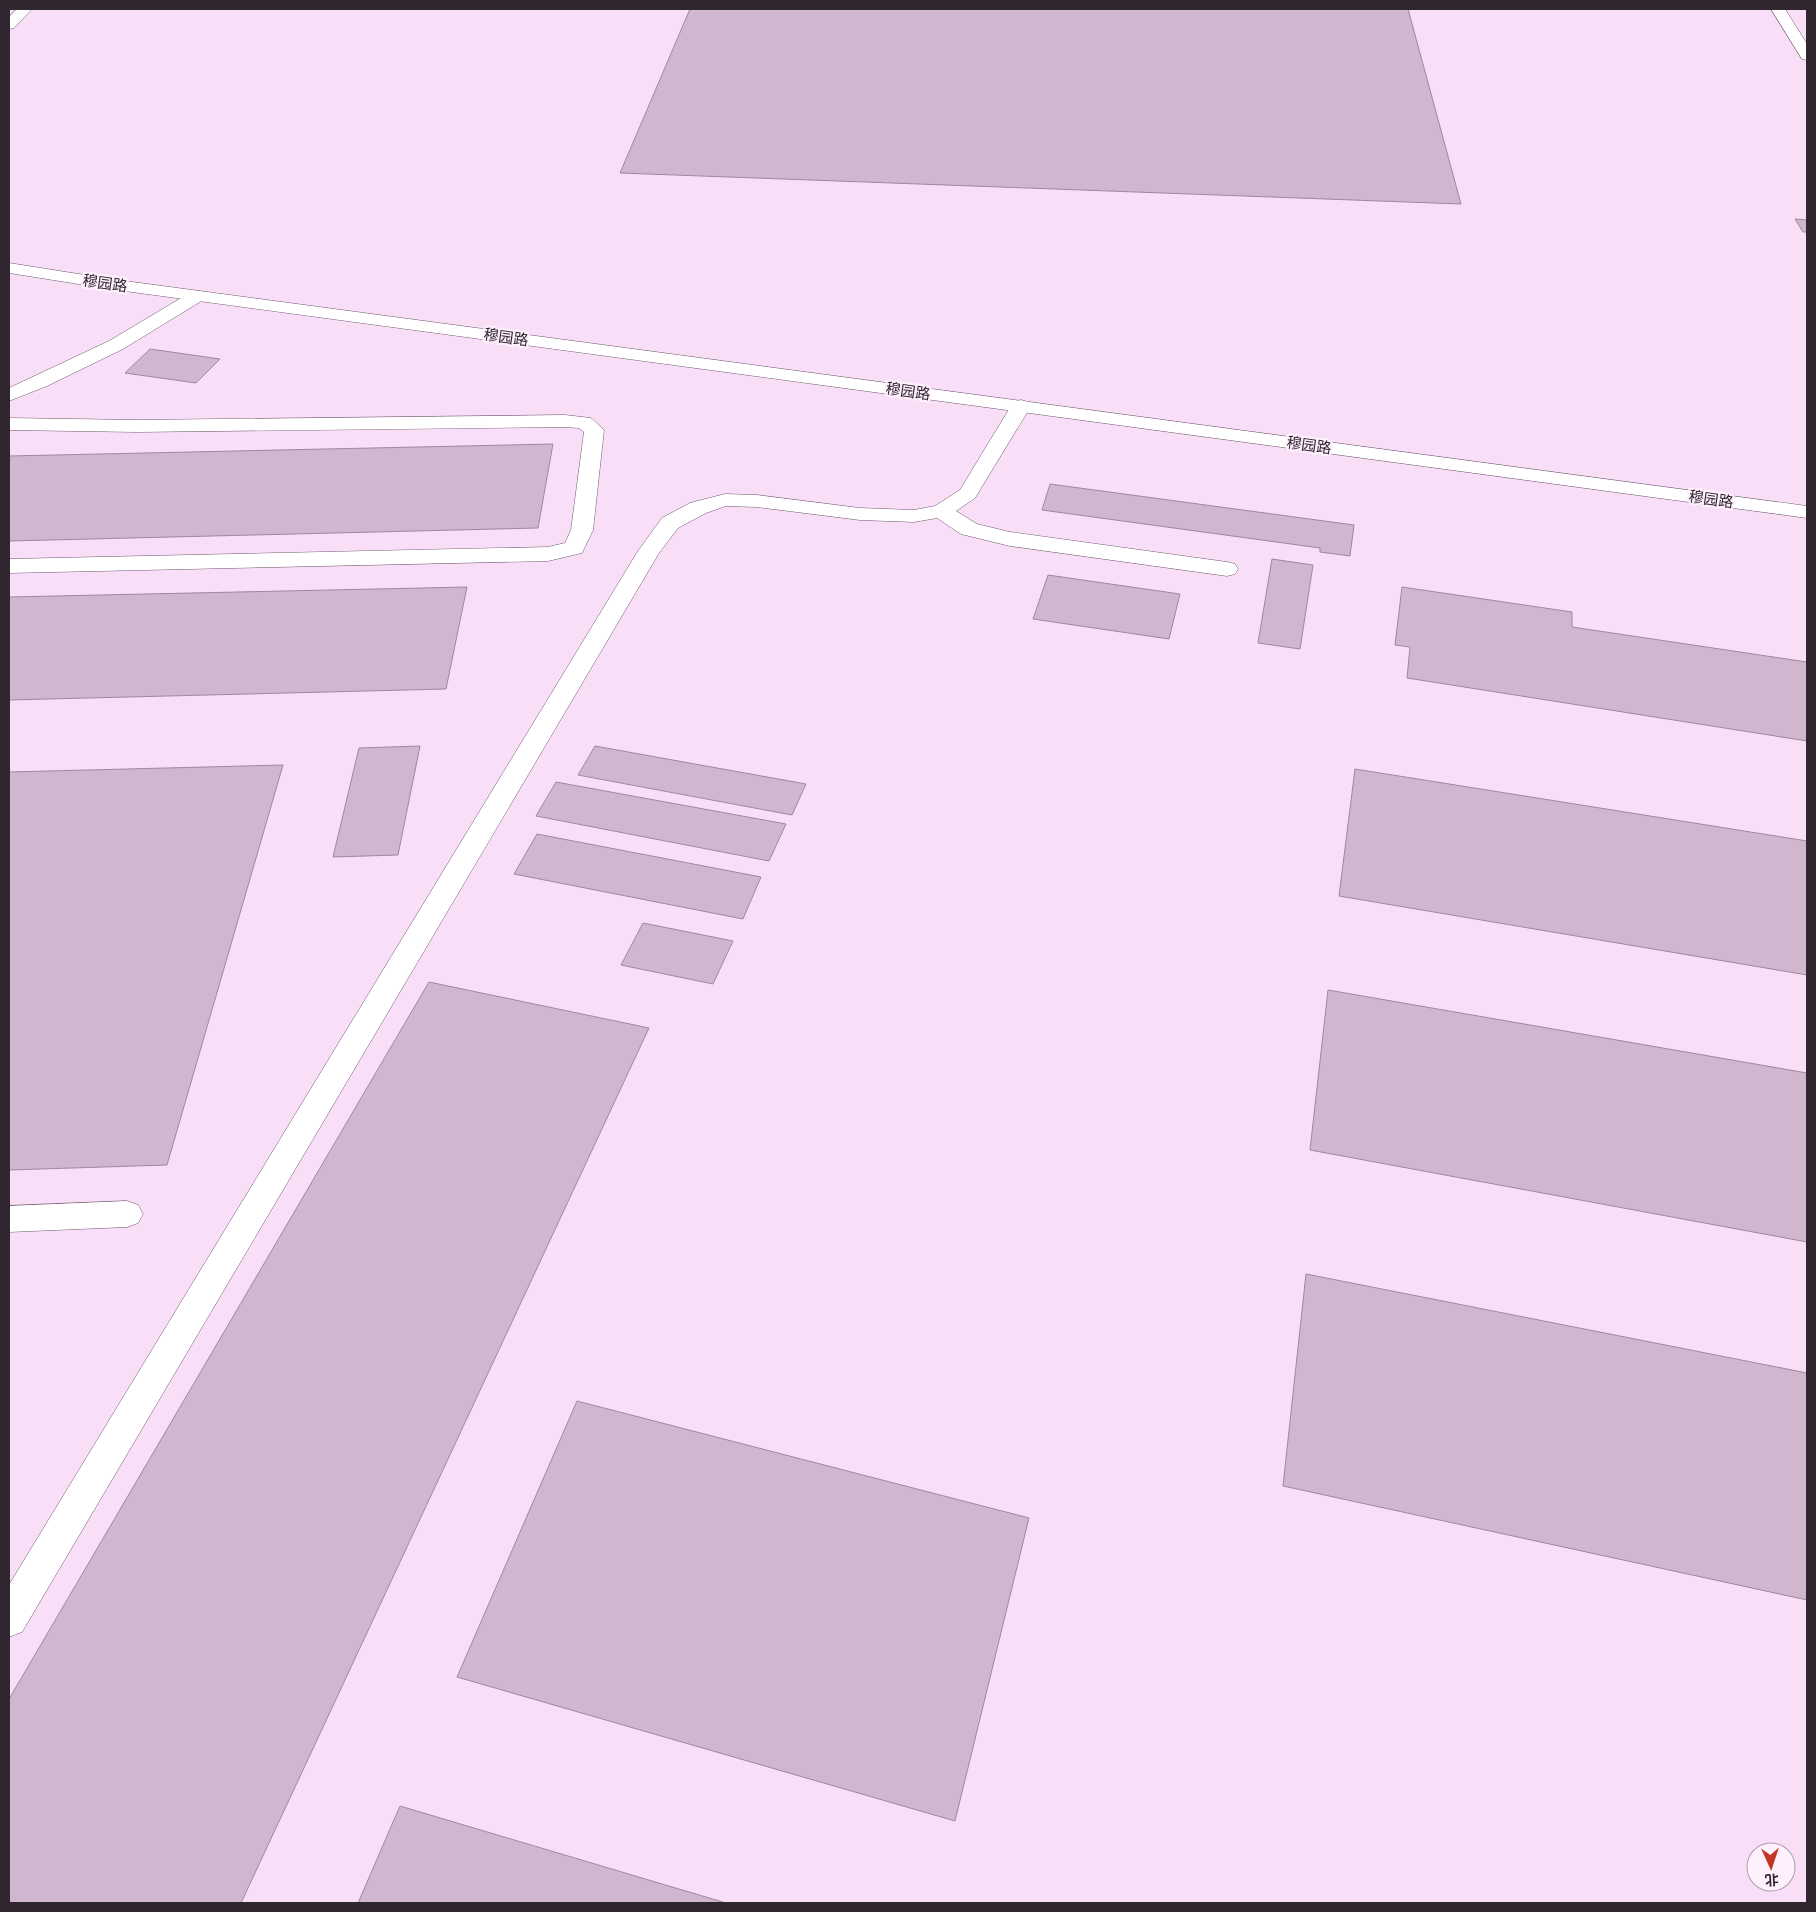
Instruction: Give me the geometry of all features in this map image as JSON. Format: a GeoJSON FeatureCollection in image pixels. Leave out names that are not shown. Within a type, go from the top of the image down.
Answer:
{"type":"FeatureCollection","features":[{"type":"Feature","properties":{"kind":"street"},"geometry":{"type":"LineString","coordinates":[[9,25],[25,9]]}},
{"type":"Feature","properties":{"kind":"street"},"geometry":{"type":"LineString","coordinates":[[1778,9],[1807,56]]}},
{"type":"Feature","properties":{"kind":"street","name":"穆园路"},"geometry":{"type":"LineString","coordinates":[[9,268],[197,296],[1807,512]]}},
{"type":"Feature","properties":{"kind":"street"},"geometry":{"type":"LineString","coordinates":[[9,394],[40,382],[116,345],[197,296]]}},
{"type":"Feature","properties":{"kind":"street"},"geometry":{"type":"LineString","coordinates":[[9,1619],[649,551],[670,523],[698,508],[725,500],[757,501],[860,514],[914,516],[941,510],[968,494],[1021,406]]}},
{"type":"Feature","properties":{"kind":"street"},"geometry":{"type":"LineString","coordinates":[[9,424],[137,426],[565,421],[584,422],[594,430],[582,530],[574,548],[548,554],[9,566]]}},
{"type":"Feature","properties":{"kind":"street"},"geometry":{"type":"LineString","coordinates":[[941,510],[969,529],[1010,539],[1227,569]]}},
{"type":"Feature","properties":{"kind":"street"},"geometry":{"type":"LineString","coordinates":[[9,1220],[127,1214]]}},
{"type":"Feature","properties":{"kind":"building"},"geometry":{"type":"Polygon","coordinates":[[[690,9],[1408,9],[1461,204],[620,173],[690,9]]]}},
{"type":"Feature","properties":{"kind":"building"},"geometry":{"type":"Polygon","coordinates":[[[1795,219],[1807,220],[1807,232],[1803,232],[1795,219]]]}},
{"type":"Feature","properties":{"kind":"building"},"geometry":{"type":"Polygon","coordinates":[[[150,349],[220,359],[196,383],[125,373],[150,349]]]}},
{"type":"Feature","properties":{"kind":"building"},"geometry":{"type":"Polygon","coordinates":[[[553,444],[538,528],[9,541],[9,456],[553,444]]]}},
{"type":"Feature","properties":{"kind":"building"},"geometry":{"type":"Polygon","coordinates":[[[1050,484],[1354,525],[1350,556],[1320,552],[1320,548],[1042,510],[1050,484]]]}},
{"type":"Feature","properties":{"kind":"building"},"geometry":{"type":"Polygon","coordinates":[[[1272,559],[1313,565],[1300,649],[1258,643],[1272,559]]]}},
{"type":"Feature","properties":{"kind":"building"},"geometry":{"type":"Polygon","coordinates":[[[1048,575],[1180,594],[1169,639],[1033,619],[1048,575]]]}},
{"type":"Feature","properties":{"kind":"building"},"geometry":{"type":"Polygon","coordinates":[[[467,587],[446,689],[9,700],[9,597],[467,587]]]}},
{"type":"Feature","properties":{"kind":"building"},"geometry":{"type":"Polygon","coordinates":[[[1402,587],[1572,612],[1572,627],[1807,662],[1807,741],[1407,678],[1410,647],[1395,645],[1402,587]]]}},
{"type":"Feature","properties":{"kind":"building"},"geometry":{"type":"Polygon","coordinates":[[[420,746],[398,855],[333,857],[359,748],[420,746]]]}},
{"type":"Feature","properties":{"kind":"building"},"geometry":{"type":"Polygon","coordinates":[[[595,746],[806,784],[792,815],[578,775],[595,746]]]}},
{"type":"Feature","properties":{"kind":"building"},"geometry":{"type":"Polygon","coordinates":[[[283,765],[167,1165],[9,1170],[9,772],[283,765]]]}},
{"type":"Feature","properties":{"kind":"building"},"geometry":{"type":"Polygon","coordinates":[[[1355,769],[1807,841],[1807,975],[1339,896],[1355,769]]]}},
{"type":"Feature","properties":{"kind":"building"},"geometry":{"type":"Polygon","coordinates":[[[556,782],[786,824],[769,861],[536,816],[556,782]]]}},
{"type":"Feature","properties":{"kind":"building"},"geometry":{"type":"Polygon","coordinates":[[[537,834],[761,877],[743,919],[514,874],[537,834]]]}},
{"type":"Feature","properties":{"kind":"building"},"geometry":{"type":"Polygon","coordinates":[[[643,923],[733,941],[713,984],[621,965],[643,923]]]}},
{"type":"Feature","properties":{"kind":"building"},"geometry":{"type":"Polygon","coordinates":[[[429,982],[649,1028],[241,1903],[9,1903],[9,1699],[429,982]]]}},
{"type":"Feature","properties":{"kind":"building"},"geometry":{"type":"Polygon","coordinates":[[[1328,990],[1807,1073],[1807,1242],[1310,1150],[1328,990]]]}},
{"type":"Feature","properties":{"kind":"building"},"geometry":{"type":"Polygon","coordinates":[[[1306,1274],[1807,1373],[1807,1600],[1283,1486],[1306,1274]]]}},
{"type":"Feature","properties":{"kind":"building"},"geometry":{"type":"Polygon","coordinates":[[[577,1401],[1029,1518],[955,1821],[457,1677],[577,1401]]]}},
{"type":"Feature","properties":{"kind":"building"},"geometry":{"type":"Polygon","coordinates":[[[400,1806],[726,1903],[358,1903],[400,1806]]]}}]}
